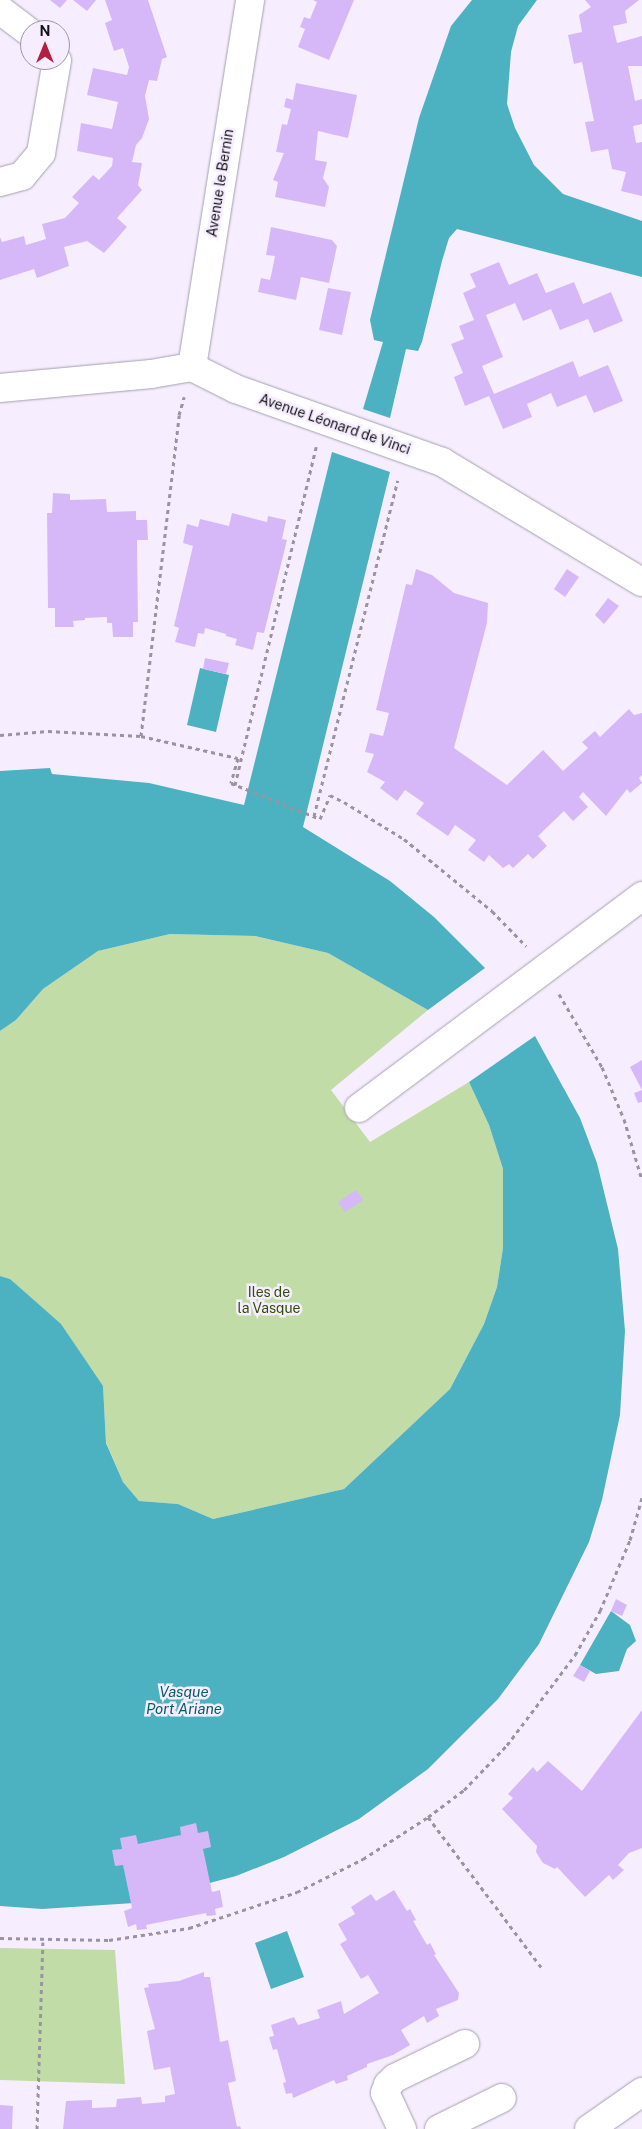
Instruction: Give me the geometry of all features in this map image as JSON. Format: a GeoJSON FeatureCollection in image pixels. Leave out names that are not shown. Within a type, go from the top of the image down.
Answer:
{"type":"FeatureCollection","features":[{"type":"Feature","properties":{"kind":"street","name":"Avenue le Bernin"},"geometry":{"type":"LineString","coordinates":[[192,367],[250,0]]}},
{"type":"Feature","properties":{"kind":"street"},"geometry":{"type":"LineString","coordinates":[[0,10],[20,25]]}},
{"type":"Feature","properties":{"kind":"street"},"geometry":{"type":"LineString","coordinates":[[0,182],[22,176],[41,153],[58,70]]}},
{"type":"Feature","properties":{"kind":"street"},"geometry":{"type":"LineString","coordinates":[[0,388],[151,374],[192,367]]}},
{"type":"Feature","properties":{"kind":"street","name":"Avenue Léonard de Vinci"},"geometry":{"type":"LineString","coordinates":[[192,367],[236,389],[302,414],[415,452],[459,472],[642,582]]}},
{"type":"Feature","properties":{"kind":"street"},"geometry":{"type":"LineString","coordinates":[[359,1108],[642,896]]}},
{"type":"Feature","properties":{"kind":"street"},"geometry":{"type":"LineString","coordinates":[[402,2129],[385,2093],[388,2085],[395,2078],[465,2044]]}},
{"type":"Feature","properties":{"kind":"street"},"geometry":{"type":"LineString","coordinates":[[439,2129],[502,2098]]}},
{"type":"Feature","properties":{"kind":"street"},"geometry":{"type":"LineString","coordinates":[[589,2129],[640,2098]]}},
{"type":"Feature","properties":{"kind":"path"},"geometry":{"type":"LineString","coordinates":[[141,736],[179,415],[192,367]]}},
{"type":"Feature","properties":{"kind":"path"},"geometry":{"type":"LineString","coordinates":[[235,785],[317,441]]}},
{"type":"Feature","properties":{"kind":"path"},"geometry":{"type":"LineString","coordinates":[[314,816],[396,479],[404,482]]}},
{"type":"Feature","properties":{"kind":"path"},"geometry":{"type":"LineString","coordinates":[[0,734],[48,731],[141,736],[238,758],[231,783],[320,819],[330,796],[344,802]]}},
{"type":"Feature","properties":{"kind":"path"},"geometry":{"type":"LineString","coordinates":[[0,1938],[43,1942],[109,1940],[188,1928],[268,1903],[363,1859],[428,1817],[464,1790],[507,1745],[575,1655],[604,1602],[630,1540],[642,1498]]}},
{"type":"Feature","properties":{"kind":"path"},"geometry":{"type":"LineString","coordinates":[[428,1817],[541,1967]]}},
{"type":"Feature","properties":{"kind":"path"},"geometry":{"type":"LineString","coordinates":[[37,2129],[43,1942]]}},
{"type":"Feature","properties":{"kind":"green space","name":"Iles de la Vasque"},"geometry":{"type":"Polygon","coordinates":[[[170,934],[255,936],[328,953],[428,1010],[331,1090],[370,1142],[469,1082],[489,1125],[503,1169],[503,1248],[497,1287],[484,1324],[450,1389],[344,1489],[213,1519],[178,1504],[139,1501],[123,1482],[106,1442],[103,1386],[10,1279],[0,1276],[0,1031],[16,1020],[43,989],[98,951],[170,934]]]}},
{"type":"Feature","properties":{"kind":"green space"},"geometry":{"type":"Polygon","coordinates":[[[0,1948],[115,1950],[125,2084],[0,2080],[0,1948]]]}},
{"type":"Feature","properties":{"kind":"water"},"geometry":{"type":"Polygon","coordinates":[[[472,0],[537,0],[518,26],[511,52],[507,104],[515,128],[534,165],[563,194],[642,221],[642,277],[457,229],[449,238],[422,342],[418,351],[406,349],[390,418],[363,409],[383,342],[374,340],[370,320],[419,118],[451,26],[472,0]]]}},
{"type":"Feature","properties":{"kind":"water"},"geometry":{"type":"Polygon","coordinates":[[[332,452],[390,472],[303,827],[390,881],[434,917],[485,968],[428,1010],[328,953],[255,936],[170,934],[98,951],[43,989],[16,1020],[0,1031],[0,771],[50,768],[52,774],[149,783],[244,805],[332,452]]]}},
{"type":"Feature","properties":{"kind":"water"},"geometry":{"type":"Polygon","coordinates":[[[200,668],[229,675],[216,732],[187,725],[200,668]]]}},
{"type":"Feature","properties":{"kind":"water","name":"Vasque Port Ariane"},"geometry":{"type":"Polygon","coordinates":[[[535,1036],[580,1118],[597,1163],[618,1249],[625,1331],[620,1415],[602,1500],[589,1542],[539,1644],[498,1699],[428,1769],[359,1819],[284,1857],[236,1876],[134,1903],[42,1909],[0,1906],[0,1276],[10,1279],[61,1324],[103,1386],[106,1443],[123,1482],[139,1501],[178,1504],[213,1519],[344,1489],[450,1389],[484,1324],[497,1287],[503,1248],[503,1169],[489,1125],[469,1082],[535,1036]]]}},
{"type":"Feature","properties":{"kind":"water"},"geometry":{"type":"Polygon","coordinates":[[[611,1611],[630,1625],[636,1641],[627,1649],[619,1671],[596,1674],[580,1665],[611,1611]]]}},
{"type":"Feature","properties":{"kind":"water"},"geometry":{"type":"Polygon","coordinates":[[[287,1931],[304,1977],[271,1989],[255,1943],[287,1931]]]}},
{"type":"Feature","properties":{"kind":"building"},"geometry":{"type":"Polygon","coordinates":[[[50,0],[67,0],[60,8],[50,0]]]}},
{"type":"Feature","properties":{"kind":"building"},"geometry":{"type":"Polygon","coordinates":[[[73,0],[96,0],[87,11],[73,0]]]}},
{"type":"Feature","properties":{"kind":"building"},"geometry":{"type":"Polygon","coordinates":[[[105,0],[148,0],[167,57],[162,59],[157,81],[149,80],[145,96],[149,119],[142,138],[136,145],[132,162],[142,163],[138,185],[142,190],[117,218],[127,227],[104,253],[87,241],[64,247],[69,266],[37,278],[34,269],[0,280],[0,237],[2,242],[24,236],[26,245],[46,239],[42,224],[65,218],[79,203],[72,197],[93,175],[99,180],[112,166],[113,158],[77,151],[81,123],[112,129],[118,102],[87,95],[93,68],[127,75],[129,67],[123,48],[114,51],[105,23],[112,20],[105,0]]]}},
{"type":"Feature","properties":{"kind":"building"},"geometry":{"type":"Polygon","coordinates":[[[313,0],[354,0],[329,60],[298,47],[305,29],[300,27],[304,17],[310,19],[317,2],[313,0]]]}},
{"type":"Feature","properties":{"kind":"building"},"geometry":{"type":"Polygon","coordinates":[[[585,0],[639,0],[625,11],[627,23],[613,26],[617,43],[642,36],[642,66],[628,66],[635,101],[642,99],[642,124],[633,126],[636,143],[642,142],[642,196],[621,191],[626,172],[612,169],[608,149],[591,152],[585,122],[594,121],[582,62],[574,64],[568,35],[582,32],[579,15],[591,7],[585,0]]]}},
{"type":"Feature","properties":{"kind":"building"},"geometry":{"type":"Polygon","coordinates":[[[296,83],[357,95],[348,138],[318,131],[315,160],[327,162],[323,178],[329,187],[325,207],[275,197],[278,182],[273,180],[284,153],[276,152],[282,124],[287,125],[291,109],[284,107],[286,98],[293,100],[296,83]]]}},
{"type":"Feature","properties":{"kind":"building"},"geometry":{"type":"Polygon","coordinates":[[[271,227],[332,240],[337,246],[329,283],[301,277],[296,300],[258,292],[261,278],[270,280],[275,256],[266,255],[271,227]]]}},
{"type":"Feature","properties":{"kind":"building"},"geometry":{"type":"Polygon","coordinates":[[[499,262],[509,285],[537,273],[546,293],[574,282],[583,304],[611,292],[623,321],[594,333],[588,319],[560,330],[551,309],[523,321],[515,303],[486,315],[503,357],[482,366],[494,394],[573,361],[579,377],[608,365],[623,401],[594,413],[586,395],[557,407],[551,393],[527,404],[532,417],[503,429],[489,396],[465,406],[454,377],[463,373],[451,344],[464,339],[459,326],[474,320],[463,293],[476,287],[470,274],[499,262]]]}},
{"type":"Feature","properties":{"kind":"building"},"geometry":{"type":"Polygon","coordinates":[[[328,288],[351,292],[342,335],[319,330],[328,288]]]}},
{"type":"Feature","properties":{"kind":"building"},"geometry":{"type":"Polygon","coordinates":[[[53,493],[70,494],[70,500],[106,499],[107,512],[136,511],[136,520],[147,520],[148,540],[137,540],[138,622],[133,622],[133,637],[113,637],[112,623],[107,623],[107,617],[85,618],[85,620],[73,621],[74,627],[55,627],[55,608],[48,608],[47,513],[52,513],[53,493]]]}},
{"type":"Feature","properties":{"kind":"building"},"geometry":{"type":"Polygon","coordinates":[[[232,513],[267,522],[268,516],[286,520],[282,539],[287,540],[264,633],[257,632],[253,650],[235,645],[237,639],[205,628],[204,634],[198,633],[195,647],[175,642],[179,628],[174,626],[193,546],[183,543],[187,524],[198,527],[200,519],[229,526],[232,513]]]}},
{"type":"Feature","properties":{"kind":"building"},"geometry":{"type":"Polygon","coordinates":[[[416,569],[432,575],[454,593],[488,603],[487,623],[454,748],[507,785],[543,750],[563,771],[588,748],[582,742],[595,731],[600,737],[629,709],[634,715],[642,713],[642,775],[639,778],[642,783],[630,793],[627,789],[606,816],[583,792],[579,797],[588,807],[573,821],[564,811],[538,836],[547,846],[533,859],[528,854],[513,868],[509,864],[503,868],[489,855],[484,862],[468,850],[476,840],[455,825],[448,836],[416,814],[424,803],[405,790],[397,801],[380,788],[385,782],[367,772],[374,754],[365,752],[370,733],[383,736],[389,713],[376,710],[406,584],[412,585],[416,569]]]}},
{"type":"Feature","properties":{"kind":"building"},"geometry":{"type":"Polygon","coordinates":[[[567,569],[579,577],[565,597],[554,589],[567,569]]]}},
{"type":"Feature","properties":{"kind":"building"},"geometry":{"type":"Polygon","coordinates":[[[608,598],[619,606],[604,624],[595,615],[608,598]]]}},
{"type":"Feature","properties":{"kind":"building"},"geometry":{"type":"Polygon","coordinates":[[[205,658],[229,663],[226,674],[203,669],[205,658]]]}},
{"type":"Feature","properties":{"kind":"building"},"geometry":{"type":"Polygon","coordinates":[[[642,1060],[642,1090],[630,1067],[642,1060]]]}},
{"type":"Feature","properties":{"kind":"building"},"geometry":{"type":"Polygon","coordinates":[[[642,1090],[642,1102],[638,1103],[634,1093],[642,1090]]]}},
{"type":"Feature","properties":{"kind":"building"},"geometry":{"type":"Polygon","coordinates":[[[356,1190],[363,1200],[345,1212],[338,1202],[356,1190]]]}},
{"type":"Feature","properties":{"kind":"building"},"geometry":{"type":"Polygon","coordinates":[[[616,1599],[627,1605],[622,1616],[611,1611],[616,1599]]]}},
{"type":"Feature","properties":{"kind":"building"},"geometry":{"type":"Polygon","coordinates":[[[580,1665],[590,1671],[584,1682],[573,1676],[580,1665]]]}},
{"type":"Feature","properties":{"kind":"building"},"geometry":{"type":"Polygon","coordinates":[[[642,1710],[642,1848],[629,1853],[618,1865],[624,1870],[613,1880],[609,1875],[585,1897],[557,1867],[555,1869],[543,1863],[536,1852],[537,1846],[502,1809],[513,1798],[508,1794],[533,1767],[537,1772],[548,1761],[582,1791],[642,1710]]]}},
{"type":"Feature","properties":{"kind":"building"},"geometry":{"type":"Polygon","coordinates":[[[196,1823],[198,1833],[208,1831],[211,1847],[203,1849],[212,1892],[220,1890],[223,1907],[215,1909],[216,1915],[207,1916],[206,1913],[146,1925],[147,1929],[137,1930],[136,1924],[128,1927],[124,1911],[132,1908],[123,1865],[115,1866],[112,1850],[122,1849],[120,1838],[136,1835],[138,1844],[181,1835],[180,1827],[196,1823]]]}},
{"type":"Feature","properties":{"kind":"building"},"geometry":{"type":"Polygon","coordinates":[[[394,1890],[407,1911],[410,1909],[416,1920],[413,1921],[427,1945],[430,1943],[436,1954],[434,1955],[459,1993],[458,2000],[436,2009],[439,2016],[427,2023],[424,2016],[401,2030],[410,2045],[393,2055],[367,2064],[367,2067],[347,2076],[348,2080],[336,2084],[334,2080],[293,2098],[292,2093],[286,2094],[283,2083],[286,2082],[277,2049],[273,2050],[269,2037],[274,2036],[271,2025],[294,2017],[298,2025],[320,2018],[317,2010],[341,2001],[344,2014],[379,1993],[368,1975],[361,1979],[340,1944],[347,1940],[338,1924],[355,1914],[351,1907],[371,1894],[376,1901],[394,1890]]]}},
{"type":"Feature","properties":{"kind":"building"},"geometry":{"type":"Polygon","coordinates":[[[204,1972],[204,1977],[210,1977],[220,2042],[228,2040],[236,2081],[228,2083],[237,2127],[240,2126],[241,2129],[63,2129],[66,2101],[92,2100],[92,2108],[116,2107],[117,2099],[141,2097],[142,2104],[165,2102],[165,2096],[175,2094],[170,2067],[154,2070],[147,2031],[155,2029],[144,1988],[149,1987],[148,1984],[179,1981],[204,1972]]]}},
{"type":"Feature","properties":{"kind":"building"},"geometry":{"type":"Polygon","coordinates":[[[0,2105],[13,2106],[12,2129],[0,2129],[0,2105]]]}}]}
